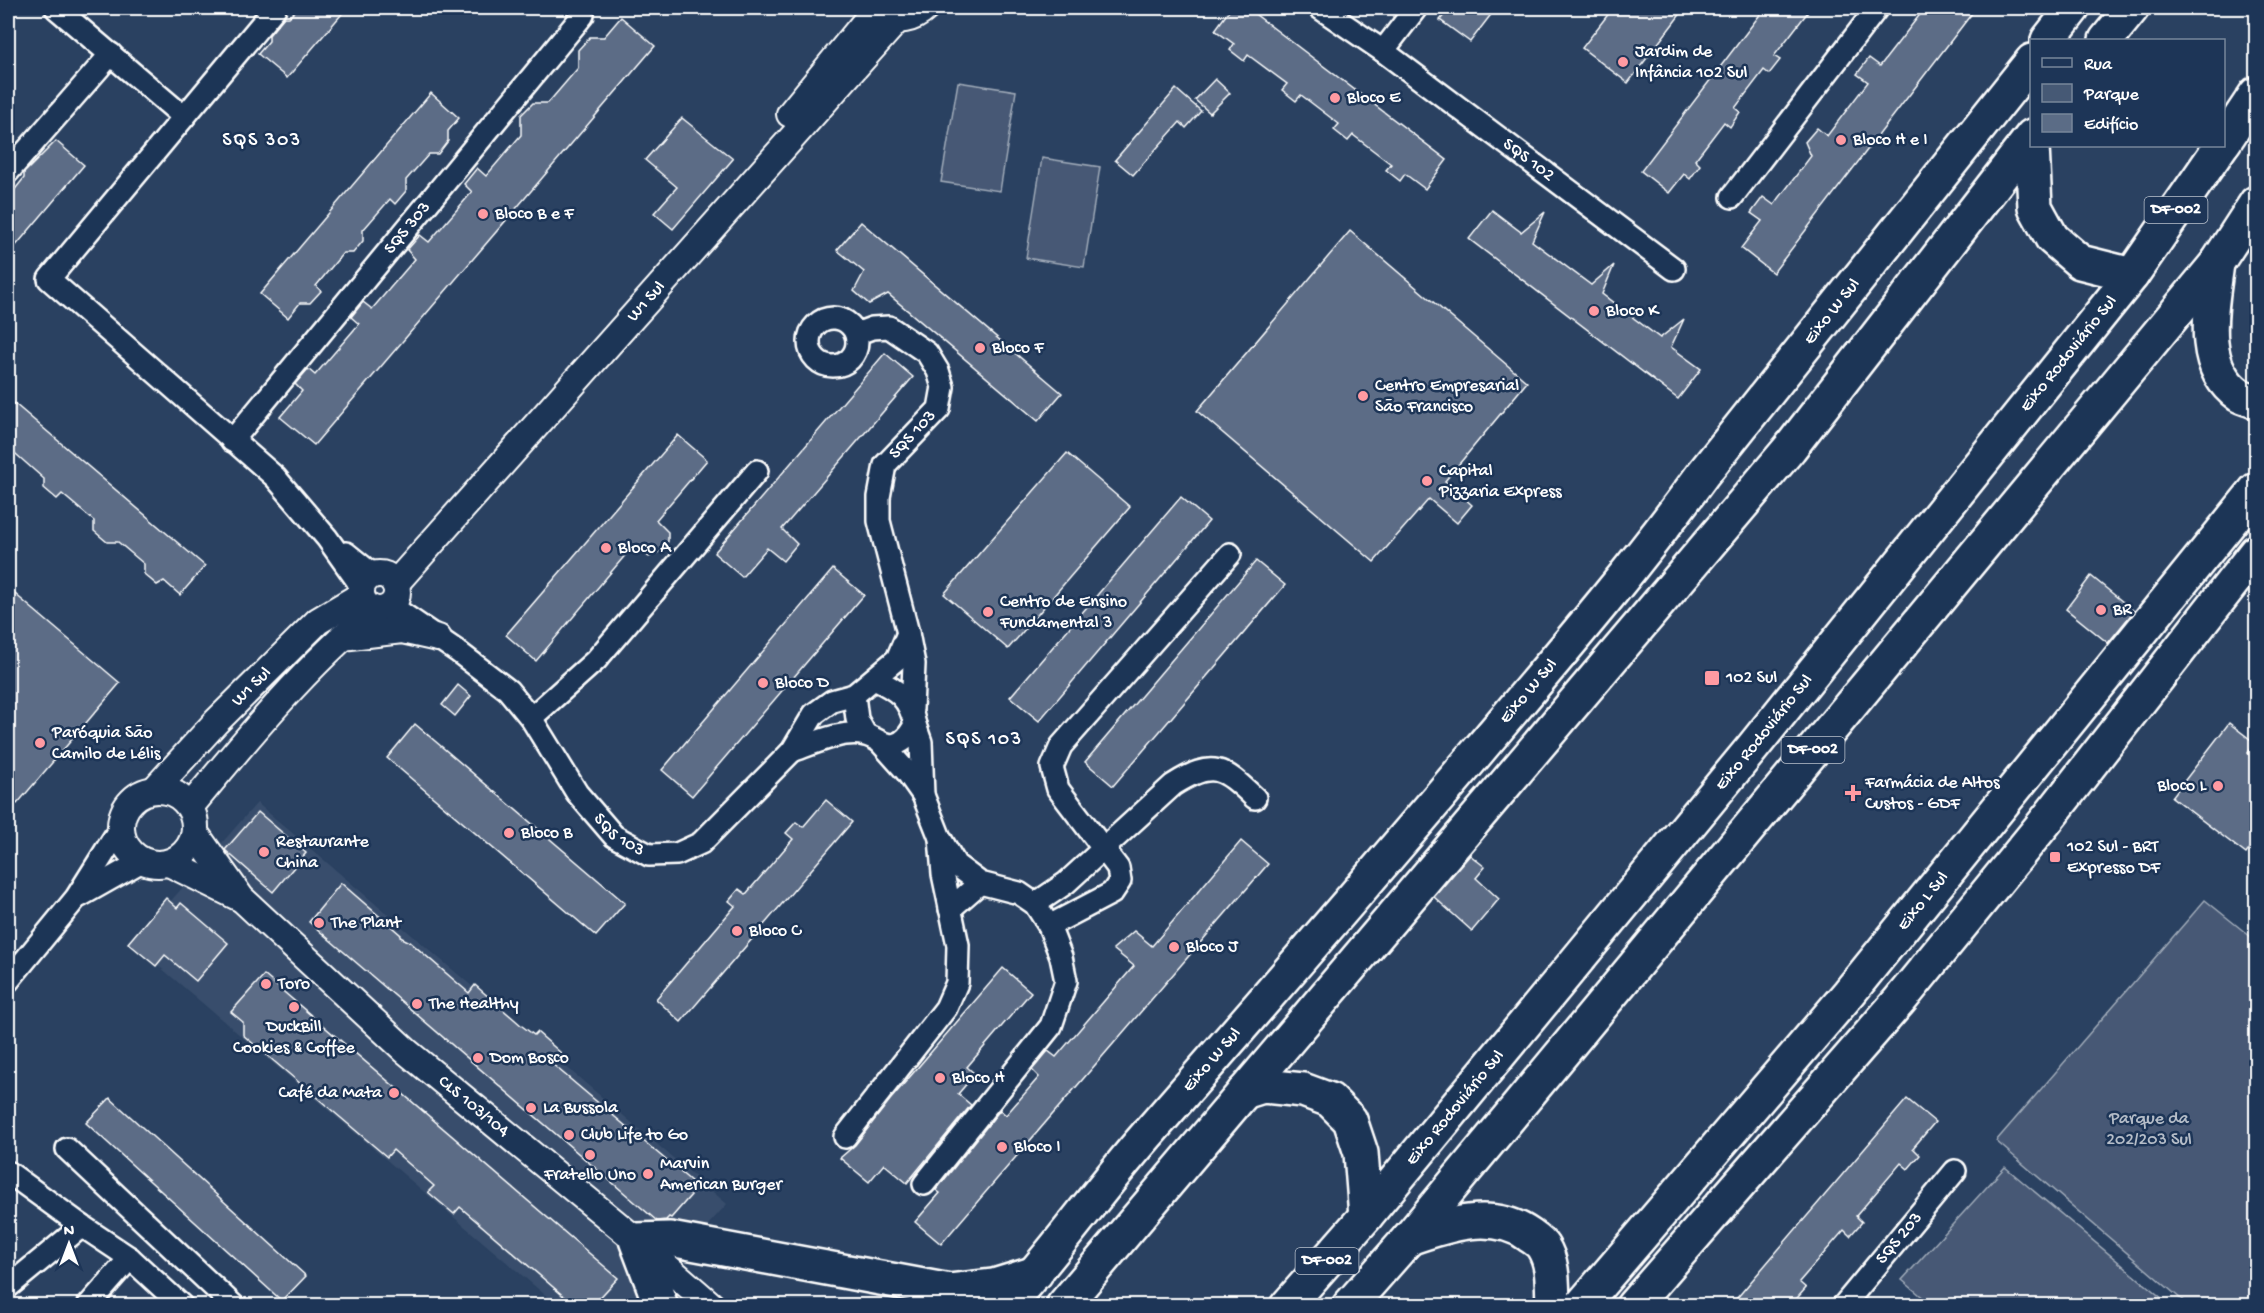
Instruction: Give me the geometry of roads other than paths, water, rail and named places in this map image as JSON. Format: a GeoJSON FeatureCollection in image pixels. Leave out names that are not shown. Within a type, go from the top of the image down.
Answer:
{"type":"FeatureCollection","features":[{"type":"Feature","properties":{"kind":"main road"},"geometry":{"type":"LineString","coordinates":[[2049,39],[2073,8]]}},
{"type":"Feature","properties":{"kind":"main road"},"geometry":{"type":"LineString","coordinates":[[2107,39],[2132,8]]}},
{"type":"Feature","properties":{"kind":"main road","name":"Eixo W Sul"},"geometry":{"type":"LineString","coordinates":[[1006,1305],[1036,1273],[1076,1219],[1136,1148],[1316,942],[1533,686],[1673,516],[1702,475],[2030,62]]}},
{"type":"Feature","properties":{"kind":"main road","name":"Eixo Rodoviário Sul"},"geometry":{"type":"LineString","coordinates":[[2225,140],[2256,94]]}},
{"type":"Feature","properties":{"kind":"main road"},"geometry":{"type":"LineString","coordinates":[[1062,1305],[1790,448],[2030,137]]}},
{"type":"Feature","properties":{"kind":"main road"},"geometry":{"type":"LineString","coordinates":[[2032,147],[2036,207],[2052,238],[2080,262],[2132,275]]}},
{"type":"Feature","properties":{"kind":"main road","name":"Eixo Rodoviário Sul"},"geometry":{"type":"LineString","coordinates":[[1287,1305],[1366,1216],[1753,747],[2132,275],[2220,147]]}},
{"type":"Feature","properties":{"kind":"main road","name":"DF-002"},"geometry":{"type":"LineString","coordinates":[[1349,1305],[1409,1238],[2217,263],[2256,203]]}},
{"type":"Feature","properties":{"kind":"main road"},"geometry":{"type":"LineString","coordinates":[[2217,263],[2210,343],[2220,374],[2239,394],[2256,402]]}},
{"type":"Feature","properties":{"kind":"main road","name":"Eixo L Sul"},"geometry":{"type":"LineString","coordinates":[[1581,1305],[1849,993],[2256,490]]}},
{"type":"Feature","properties":{"kind":"main road"},"geometry":{"type":"LineString","coordinates":[[1633,1305],[1900,1000],[2045,822],[2256,552]]}},
{"type":"Feature","properties":{"kind":"main road"},"geometry":{"type":"LineString","coordinates":[[1244,1092],[1263,1086],[1303,1090],[1330,1100],[1350,1120],[1361,1153],[1366,1216]]}},
{"type":"Feature","properties":{"kind":"main road"},"geometry":{"type":"LineString","coordinates":[[1409,1238],[1447,1225],[1482,1220],[1520,1229],[1543,1245],[1552,1271],[1553,1305]]}},
{"type":"Feature","properties":{"kind":"main road"},"geometry":{"type":"LineString","coordinates":[[661,1305],[636,1240],[670,1239],[950,1291],[994,1286],[1036,1273]]}},
{"type":"Feature","properties":{"kind":"street"},"geometry":{"type":"LineString","coordinates":[[56,8],[184,117]]}},
{"type":"Feature","properties":{"kind":"street"},"geometry":{"type":"LineString","coordinates":[[275,8],[49,279],[274,477],[327,538],[380,590]]}},
{"type":"Feature","properties":{"kind":"street"},"geometry":{"type":"LineString","coordinates":[[882,13],[909,19],[926,8]]}},
{"type":"Feature","properties":{"kind":"street","name":"SQS 102"},"geometry":{"type":"LineString","coordinates":[[1320,8],[1383,51],[1674,269]]}},
{"type":"Feature","properties":{"kind":"street"},"geometry":{"type":"LineString","coordinates":[[1383,51],[1416,8]]}},
{"type":"Feature","properties":{"kind":"street"},"geometry":{"type":"LineString","coordinates":[[1732,197],[1877,8]]}},
{"type":"Feature","properties":{"kind":"street","name":"W1 Sul"},"geometry":{"type":"LineString","coordinates":[[189,807],[244,741],[342,637],[800,103],[882,13]]}},
{"type":"Feature","properties":{"kind":"street","name":"SQS 303"},"geometry":{"type":"LineString","coordinates":[[232,441],[583,15]]}},
{"type":"Feature","properties":{"kind":"street"},"geometry":{"type":"LineString","coordinates":[[8,172],[111,54]]}},
{"type":"Feature","properties":{"kind":"street","name":"SQS 103"},"geometry":{"type":"LineString","coordinates":[[856,334],[872,328],[889,327],[927,353],[938,371],[943,387],[939,409],[885,465],[879,498],[879,521],[914,664],[914,717],[921,742],[923,795]]}},
{"type":"Feature","properties":{"kind":"street"},"geometry":{"type":"LineString","coordinates":[[531,718],[596,660],[758,471]]}},
{"type":"Feature","properties":{"kind":"street"},"geometry":{"type":"LineString","coordinates":[[1049,926],[1112,893],[1119,881],[1118,868],[1058,789],[1052,767],[1061,746],[1230,554]]}},
{"type":"Feature","properties":{"kind":"street","name":"W1 Sul"},"geometry":{"type":"LineString","coordinates":[[154,790],[216,722],[318,621],[380,590]]}},
{"type":"Feature","properties":{"kind":"street","name":"SQS 103"},"geometry":{"type":"LineString","coordinates":[[380,590],[438,638],[508,690],[552,749],[577,793],[614,836],[649,855],[677,854],[701,843],[792,751],[814,714],[832,701],[855,695],[874,679],[897,658],[908,633]]}},
{"type":"Feature","properties":{"kind":"street"},"geometry":{"type":"LineString","coordinates":[[342,637],[402,630],[438,638]]}},
{"type":"Feature","properties":{"kind":"street","name":"SQS 103"},"geometry":{"type":"LineString","coordinates":[[874,679],[895,688],[914,717]]}},
{"type":"Feature","properties":{"kind":"street","name":"SQS 103"},"geometry":{"type":"LineString","coordinates":[[855,695],[858,719],[873,739],[906,771],[923,795],[940,838],[956,865],[980,883],[1019,893],[1035,904]]}},
{"type":"Feature","properties":{"kind":"street","name":"SQS 103"},"geometry":{"type":"LineString","coordinates":[[792,751],[833,736],[873,739],[895,745],[907,738],[914,717]]}},
{"type":"Feature","properties":{"kind":"street"},"geometry":{"type":"LineString","coordinates":[[924,1184],[1051,1026],[1066,981],[1061,957],[1049,926],[1035,904],[1066,883],[1173,785],[1190,775],[1210,768],[1230,775],[1255,798]]}},
{"type":"Feature","properties":{"kind":"street"},"geometry":{"type":"LineString","coordinates":[[8,985],[76,898],[120,828],[123,814],[130,802],[141,794],[154,790],[168,791],[180,797],[189,807],[195,820],[195,833],[190,847],[181,857],[169,863],[155,865],[142,861],[131,853],[123,841],[120,828]]}},
{"type":"Feature","properties":{"kind":"street","name":"CLS 103/104"},"geometry":{"type":"LineString","coordinates":[[195,833],[241,898],[406,1051],[712,1305]]}},
{"type":"Feature","properties":{"kind":"street","name":"SQS 103"},"geometry":{"type":"LineString","coordinates":[[845,1137],[946,1008],[957,983],[958,945],[943,874],[940,838]]}},
{"type":"Feature","properties":{"kind":"street"},"geometry":{"type":"LineString","coordinates":[[76,898],[142,861]]}},
{"type":"Feature","properties":{"kind":"street","name":"CLS 103/104"},"geometry":{"type":"LineString","coordinates":[[169,863],[241,898]]}},
{"type":"Feature","properties":{"kind":"street"},"geometry":{"type":"LineString","coordinates":[[950,909],[980,883]]}},
{"type":"Feature","properties":{"kind":"street"},"geometry":{"type":"LineString","coordinates":[[67,1149],[234,1305]]}},
{"type":"Feature","properties":{"kind":"street"},"geometry":{"type":"LineString","coordinates":[[8,1172],[130,1258],[182,1305]]}},
{"type":"Feature","properties":{"kind":"street","name":"SQS 203"},"geometry":{"type":"LineString","coordinates":[[1843,1305],[1955,1172]]}},
{"type":"Feature","properties":{"kind":"street"},"geometry":{"type":"LineString","coordinates":[[8,1287],[82,1226]]}},
{"type":"Feature","properties":{"kind":"street"},"geometry":{"type":"LineString","coordinates":[[88,1305],[130,1258]]}},
{"type":"Feature","properties":{"kind":"place","name":"Jardim de Infância 102 Sul"},"geometry":{"type":"Point","coordinates":[1623,62]}},
{"type":"Feature","properties":{"kind":"place","name":"Bloco E"},"geometry":{"type":"Point","coordinates":[1335,98]}},
{"type":"Feature","properties":{"kind":"place","name":"Bloco H e I"},"geometry":{"type":"Point","coordinates":[1841,140]}},
{"type":"Feature","properties":{"kind":"place","name":"Bloco B e F"},"geometry":{"type":"Point","coordinates":[483,214]}},
{"type":"Feature","properties":{"kind":"place","name":"Bloco K"},"geometry":{"type":"Point","coordinates":[1594,311]}},
{"type":"Feature","properties":{"kind":"place","name":"Bloco F"},"geometry":{"type":"Point","coordinates":[980,348]}},
{"type":"Feature","properties":{"kind":"place","name":"Centro Empresarial São Francisco"},"geometry":{"type":"Point","coordinates":[1363,396]}},
{"type":"Feature","properties":{"kind":"place","name":"Capital Pizzaria Express"},"geometry":{"type":"Point","coordinates":[1427,481]}},
{"type":"Feature","properties":{"kind":"place","name":"Bloco A"},"geometry":{"type":"Point","coordinates":[606,548]}},
{"type":"Feature","properties":{"kind":"place","name":"BR"},"geometry":{"type":"Point","coordinates":[2101,610]}},
{"type":"Feature","properties":{"kind":"place","name":"Centro de Ensino Fundamental 3"},"geometry":{"type":"Point","coordinates":[988,612]}},
{"type":"Feature","properties":{"kind":"place","name":"102 Sul"},"geometry":{"type":"Point","coordinates":[1712,678]}},
{"type":"Feature","properties":{"kind":"place","name":"Bloco D"},"geometry":{"type":"Point","coordinates":[763,683]}},
{"type":"Feature","properties":{"kind":"place","name":"Paróquia São Camilo de Lélis"},"geometry":{"type":"Point","coordinates":[40,743]}},
{"type":"Feature","properties":{"kind":"place","name":"Bloco L"},"geometry":{"type":"Point","coordinates":[2218,786]}},
{"type":"Feature","properties":{"kind":"place","name":"Farmácia de Altos Custos - GDF"},"geometry":{"type":"Point","coordinates":[1853,793]}},
{"type":"Feature","properties":{"kind":"place","name":"Bloco B"},"geometry":{"type":"Point","coordinates":[509,833]}},
{"type":"Feature","properties":{"kind":"place","name":"Restaurante China"},"geometry":{"type":"Point","coordinates":[264,852]}},
{"type":"Feature","properties":{"kind":"place","name":"102 Sul - BRT Expresso DF"},"geometry":{"type":"Point","coordinates":[2055,857]}},
{"type":"Feature","properties":{"kind":"place","name":"The Plant"},"geometry":{"type":"Point","coordinates":[319,923]}},
{"type":"Feature","properties":{"kind":"place","name":"Bloco C"},"geometry":{"type":"Point","coordinates":[737,931]}},
{"type":"Feature","properties":{"kind":"place","name":"Bloco J"},"geometry":{"type":"Point","coordinates":[1174,947]}},
{"type":"Feature","properties":{"kind":"place","name":"Toro"},"geometry":{"type":"Point","coordinates":[266,984]}},
{"type":"Feature","properties":{"kind":"place","name":"The Healthy"},"geometry":{"type":"Point","coordinates":[417,1004]}},
{"type":"Feature","properties":{"kind":"place","name":"DuckBill Cookies & Coffee"},"geometry":{"type":"Point","coordinates":[294,1007]}},
{"type":"Feature","properties":{"kind":"place","name":"Dom Bosco"},"geometry":{"type":"Point","coordinates":[478,1058]}},
{"type":"Feature","properties":{"kind":"place","name":"Bloco H"},"geometry":{"type":"Point","coordinates":[940,1078]}},
{"type":"Feature","properties":{"kind":"place","name":"Café da Mata"},"geometry":{"type":"Point","coordinates":[394,1093]}},
{"type":"Feature","properties":{"kind":"place","name":"La Bussola"},"geometry":{"type":"Point","coordinates":[531,1108]}},
{"type":"Feature","properties":{"kind":"place","name":"Club Life to Go"},"geometry":{"type":"Point","coordinates":[569,1135]}},
{"type":"Feature","properties":{"kind":"place","name":"Bloco I"},"geometry":{"type":"Point","coordinates":[1002,1147]}},
{"type":"Feature","properties":{"kind":"place","name":"Fratello Uno"},"geometry":{"type":"Point","coordinates":[590,1155]}},
{"type":"Feature","properties":{"kind":"place","name":"Marvin American Burger"},"geometry":{"type":"Point","coordinates":[648,1174]}},
{"type":"Feature","properties":{"kind":"district","name":"SQS 303"},"geometry":{"type":"Point","coordinates":[262,141]}},
{"type":"Feature","properties":{"kind":"district","name":"SQS 103"},"geometry":{"type":"Point","coordinates":[984,740]}},
{"type":"Feature","properties":{"kind":"park label","name":"Parque da 202/203 Sul"},"geometry":{"type":"Point","coordinates":[2149,1129]}}]}
